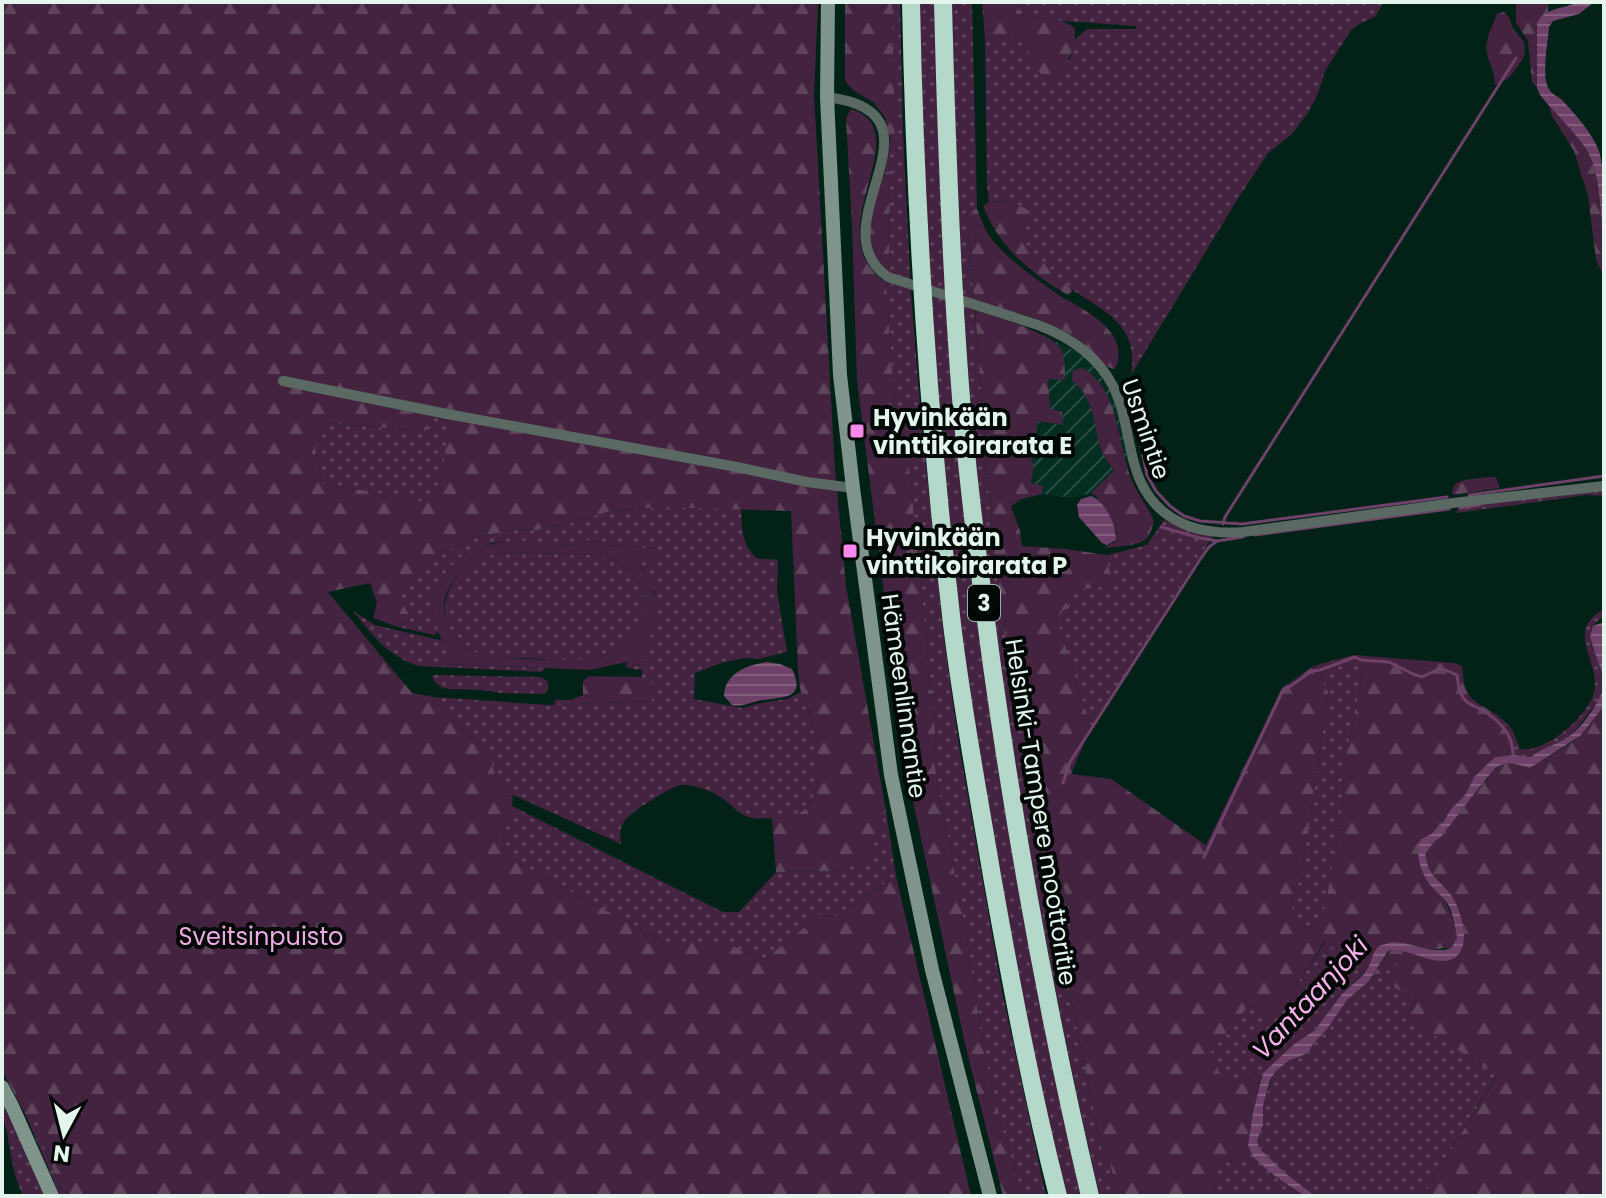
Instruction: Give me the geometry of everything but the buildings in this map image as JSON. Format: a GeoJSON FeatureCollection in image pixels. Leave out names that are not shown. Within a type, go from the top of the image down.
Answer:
{"type":"FeatureCollection","features":[{"type":"Feature","properties":{"kind":"highway","name":"3"},"geometry":{"type":"LineString","coordinates":[[911,2],[923,307],[953,627],[1008,970],[1058,1196]]}},
{"type":"Feature","properties":{"kind":"highway","name":"Helsinki-Tampere moottoritie"},"geometry":{"type":"LineString","coordinates":[[943,2],[951,248],[959,373],[975,530],[1015,821],[1052,1021],[1090,1196]]}},
{"type":"Feature","properties":{"kind":"main road","name":"Hämeenlinnantie"},"geometry":{"type":"LineString","coordinates":[[828,2],[827,97],[840,375],[891,775],[932,970],[990,1196]]}},
{"type":"Feature","properties":{"kind":"main road"},"geometry":{"type":"LineString","coordinates":[[2,1087],[52,1196]]}},
{"type":"Feature","properties":{"kind":"street","name":"Usmintie"},"geometry":{"type":"LineString","coordinates":[[827,97],[868,108],[880,122],[885,151],[867,213],[865,236],[868,255],[880,272],[1057,332],[1080,347],[1095,362],[1118,398],[1139,481],[1145,492],[1168,516],[1189,527],[1214,532],[1243,532],[1604,486]]}},
{"type":"Feature","properties":{"kind":"street"},"geometry":{"type":"LineString","coordinates":[[283,381],[807,482],[853,488]]}},
{"type":"Feature","properties":{"kind":"shaded area"},"geometry":{"type":"Polygon","coordinates":[[[1578,2],[1594,2],[1579,14],[1553,21],[1549,27],[1545,76],[1550,91],[1578,118],[1599,151],[1604,188],[1604,256],[1593,163],[1583,144],[1537,88],[1537,24],[1548,12],[1578,2]]]}},
{"type":"Feature","properties":{"kind":"shaded area"},"geometry":{"type":"Polygon","coordinates":[[[1043,335],[1083,355],[1110,391],[1120,418],[1131,499],[1091,493],[1072,498],[1042,494],[1022,499],[1043,335]]]}},
{"type":"Feature","properties":{"kind":"shaded area"},"geometry":{"type":"Polygon","coordinates":[[[1091,496],[1106,509],[1114,528],[1116,540],[1107,545],[1079,517],[1077,505],[1081,499],[1091,496]]]}},
{"type":"Feature","properties":{"kind":"shaded area"},"geometry":{"type":"Polygon","coordinates":[[[1604,622],[1604,680],[1590,637],[1593,626],[1604,622]]]}},
{"type":"Feature","properties":{"kind":"shaded area"},"geometry":{"type":"Polygon","coordinates":[[[767,662],[792,669],[796,680],[794,692],[788,696],[732,705],[724,696],[728,681],[745,668],[767,662]]]}},
{"type":"Feature","properties":{"kind":"shaded area"},"geometry":{"type":"Polygon","coordinates":[[[1604,686],[1604,706],[1580,736],[1530,768],[1504,764],[1495,769],[1425,854],[1430,870],[1451,895],[1459,912],[1464,934],[1460,953],[1453,959],[1443,961],[1403,951],[1388,951],[1369,981],[1347,1000],[1308,1053],[1288,1061],[1270,1080],[1263,1106],[1263,1125],[1257,1141],[1259,1148],[1315,1196],[1305,1196],[1253,1157],[1248,1145],[1263,1073],[1294,1044],[1315,1030],[1342,994],[1363,975],[1379,946],[1392,942],[1432,950],[1452,947],[1457,937],[1452,913],[1422,870],[1418,851],[1421,839],[1444,821],[1465,795],[1474,777],[1495,757],[1531,757],[1571,735],[1591,712],[1604,686]]]}},
{"type":"Feature","properties":{"kind":"green space","name":"Sveitsinpuisto"},"geometry":{"type":"Polygon","coordinates":[[[2,2],[818,2],[814,95],[835,470],[846,586],[886,811],[868,860],[835,871],[776,872],[772,818],[793,816],[806,808],[816,789],[819,765],[813,725],[799,679],[791,511],[658,507],[610,511],[537,530],[518,529],[481,536],[441,553],[428,561],[411,585],[400,585],[400,599],[411,618],[398,627],[373,618],[377,603],[370,583],[328,592],[412,693],[434,697],[491,760],[497,781],[513,795],[502,839],[511,859],[666,943],[725,943],[765,959],[820,915],[836,916],[896,876],[971,1196],[64,1196],[39,1135],[43,1121],[27,1118],[2,1070],[2,2]],[[428,416],[426,431],[325,423],[315,449],[323,483],[430,503],[441,481],[450,421],[428,416]]]}},
{"type":"Feature","properties":{"kind":"green space"},"geometry":{"type":"Polygon","coordinates":[[[845,2],[892,2],[895,147],[890,141],[885,117],[873,102],[854,91],[845,81],[845,2]]]}},
{"type":"Feature","properties":{"kind":"green space"},"geometry":{"type":"Polygon","coordinates":[[[884,2],[900,2],[911,294],[944,638],[959,746],[1002,991],[1046,1196],[1023,1196],[1003,1131],[984,1053],[967,940],[933,757],[935,733],[907,444],[895,417],[886,282],[893,284],[895,276],[889,273],[890,173],[885,172],[890,141],[894,146],[884,2]]]}},
{"type":"Feature","properties":{"kind":"green space"},"geometry":{"type":"Polygon","coordinates":[[[917,2],[936,2],[1002,793],[1029,945],[1082,1196],[1064,1196],[1019,992],[964,656],[948,522],[928,297],[917,2]]]}},
{"type":"Feature","properties":{"kind":"green space"},"geometry":{"type":"Polygon","coordinates":[[[952,2],[972,2],[977,209],[967,210],[993,548],[1005,636],[1031,771],[1069,906],[1073,943],[1069,990],[1102,1150],[1110,1162],[1117,1196],[1100,1196],[1097,1186],[1048,951],[1007,715],[978,487],[967,349],[952,2]]]}},
{"type":"Feature","properties":{"kind":"green space"},"geometry":{"type":"Polygon","coordinates":[[[982,2],[1016,2],[1021,15],[1063,21],[1075,28],[1069,58],[1049,83],[1033,65],[1021,36],[985,38],[982,2]]]}},
{"type":"Feature","properties":{"kind":"green space"},"geometry":{"type":"Polygon","coordinates":[[[1016,2],[1383,2],[1376,16],[1351,30],[1325,71],[1308,113],[1292,134],[1268,153],[1131,375],[1129,340],[1122,327],[1043,265],[1021,238],[1029,216],[1007,201],[989,202],[985,38],[1021,36],[1033,65],[1070,60],[1075,39],[1087,29],[1137,29],[1136,26],[1020,15],[1016,2]]]}},
{"type":"Feature","properties":{"kind":"green space"},"geometry":{"type":"Polygon","coordinates":[[[1516,2],[1548,2],[1548,12],[1537,24],[1537,88],[1532,82],[1528,41],[1516,22],[1516,2]]]}},
{"type":"Feature","properties":{"kind":"green space"},"geometry":{"type":"Polygon","coordinates":[[[1504,12],[1524,42],[1525,51],[1509,78],[1495,85],[1487,43],[1497,14],[1504,12]]]}},
{"type":"Feature","properties":{"kind":"green space"},"geometry":{"type":"Polygon","coordinates":[[[1549,106],[1580,141],[1593,166],[1601,214],[1604,278],[1596,259],[1588,196],[1574,151],[1549,106]]]}},
{"type":"Feature","properties":{"kind":"green space"},"geometry":{"type":"Polygon","coordinates":[[[851,109],[870,121],[876,139],[860,238],[866,262],[886,282],[895,417],[907,444],[935,733],[933,757],[967,940],[984,1053],[1023,1196],[1003,1196],[965,1044],[907,773],[857,381],[846,118],[851,109]]]}},
{"type":"Feature","properties":{"kind":"green space"},"geometry":{"type":"Polygon","coordinates":[[[885,172],[890,172],[889,273],[873,253],[869,233],[872,212],[885,172]]]}},
{"type":"Feature","properties":{"kind":"green space"},"geometry":{"type":"Polygon","coordinates":[[[1007,201],[1027,209],[1029,216],[1021,238],[1057,278],[1073,290],[1068,295],[1029,268],[998,234],[983,206],[989,202],[1007,201]]]}},
{"type":"Feature","properties":{"kind":"green space"},"geometry":{"type":"Polygon","coordinates":[[[977,209],[988,234],[1009,257],[1044,285],[1102,322],[1118,347],[1115,369],[1105,365],[1065,331],[974,300],[967,210],[977,209]]]}},
{"type":"Feature","properties":{"kind":"green space"},"geometry":{"type":"Polygon","coordinates":[[[975,310],[1046,337],[1061,349],[1063,356],[1065,380],[1048,379],[1050,409],[1062,412],[1063,425],[1038,421],[1031,462],[1034,463],[1031,483],[1043,486],[1042,494],[1022,499],[1011,506],[1022,546],[1107,555],[1112,586],[1069,590],[1069,608],[1055,614],[1091,727],[1071,774],[1111,779],[1206,845],[1282,688],[1314,666],[1327,662],[1322,678],[1328,693],[1301,880],[1291,895],[1293,917],[1313,931],[1324,911],[1339,833],[1346,757],[1366,656],[1462,666],[1468,693],[1506,723],[1504,727],[1512,740],[1514,755],[1495,757],[1474,777],[1465,795],[1444,821],[1421,839],[1431,886],[1446,903],[1453,922],[1457,937],[1452,947],[1432,950],[1404,943],[1374,952],[1362,975],[1325,941],[1274,1015],[1261,1015],[1254,1004],[1246,1009],[1210,1053],[1222,1078],[1238,1087],[1253,1074],[1263,1073],[1248,1145],[1238,1161],[1217,1159],[1213,1196],[1117,1196],[1110,1162],[1102,1150],[1069,990],[1073,943],[1069,906],[1031,771],[1005,636],[993,548],[975,310]]]}},
{"type":"Feature","properties":{"kind":"green space"},"geometry":{"type":"Polygon","coordinates":[[[1083,368],[1104,389],[1115,417],[1130,476],[1154,521],[1147,538],[1137,544],[1103,548],[1115,542],[1117,533],[1097,497],[1091,493],[1114,471],[1103,454],[1086,396],[1072,381],[1073,370],[1083,368]]]}},
{"type":"Feature","properties":{"kind":"green space"},"geometry":{"type":"Polygon","coordinates":[[[427,416],[451,421],[441,481],[430,504],[323,483],[315,449],[325,423],[426,431],[427,416]]]}},
{"type":"Feature","properties":{"kind":"green space"},"geometry":{"type":"Polygon","coordinates":[[[1496,477],[1500,488],[1453,495],[1455,484],[1496,477]]]}},
{"type":"Feature","properties":{"kind":"green space"},"geometry":{"type":"Polygon","coordinates":[[[1604,489],[1604,496],[1587,495],[1456,513],[1459,507],[1604,489]]]}},
{"type":"Feature","properties":{"kind":"green space"},"geometry":{"type":"Polygon","coordinates":[[[658,507],[741,508],[743,535],[751,552],[756,558],[778,560],[777,591],[787,652],[759,659],[724,662],[695,673],[694,699],[742,708],[787,699],[801,692],[816,737],[819,772],[810,802],[800,813],[786,818],[748,817],[718,795],[691,786],[677,786],[625,820],[620,835],[621,844],[503,789],[497,781],[491,760],[434,697],[549,705],[652,701],[641,682],[642,670],[632,669],[634,664],[644,665],[655,593],[644,570],[631,557],[658,549],[608,545],[593,540],[578,545],[491,543],[465,554],[445,574],[434,598],[432,612],[439,632],[434,635],[398,627],[411,618],[400,599],[399,585],[411,585],[428,561],[481,536],[518,529],[537,530],[610,511],[658,507]]]}},
{"type":"Feature","properties":{"kind":"green space"},"geometry":{"type":"Polygon","coordinates":[[[1164,520],[1192,532],[1213,536],[1091,727],[1055,614],[1069,608],[1068,590],[1111,586],[1107,555],[1147,545],[1164,520]]]}},
{"type":"Feature","properties":{"kind":"green space"},"geometry":{"type":"Polygon","coordinates":[[[587,540],[658,549],[658,558],[632,558],[651,583],[654,596],[654,621],[644,665],[634,664],[632,669],[626,667],[627,662],[590,670],[445,664],[445,654],[457,654],[441,640],[432,605],[442,579],[461,557],[475,549],[508,542],[578,545],[587,540]],[[505,552],[479,560],[449,587],[445,613],[451,631],[471,650],[501,657],[577,659],[603,656],[613,651],[623,645],[638,627],[644,595],[640,584],[627,568],[596,555],[505,552]]]}},
{"type":"Feature","properties":{"kind":"green space"},"geometry":{"type":"Polygon","coordinates":[[[505,552],[596,555],[621,564],[632,572],[644,595],[638,628],[614,652],[584,660],[496,657],[472,651],[455,637],[447,623],[448,592],[467,567],[483,558],[505,552]]]}},
{"type":"Feature","properties":{"kind":"green space"},"geometry":{"type":"Polygon","coordinates":[[[1604,608],[1604,616],[1595,623],[1590,636],[1604,680],[1601,697],[1571,736],[1531,758],[1514,755],[1504,727],[1506,723],[1512,729],[1520,749],[1530,749],[1555,738],[1587,708],[1595,686],[1585,631],[1590,621],[1604,608]]]}},
{"type":"Feature","properties":{"kind":"green space"},"geometry":{"type":"Polygon","coordinates":[[[353,611],[375,625],[444,641],[458,655],[445,664],[545,668],[542,672],[419,666],[390,651],[353,611]]]}},
{"type":"Feature","properties":{"kind":"green space"},"geometry":{"type":"Polygon","coordinates":[[[1354,655],[1366,656],[1346,757],[1339,833],[1324,912],[1313,931],[1293,917],[1291,895],[1301,879],[1328,694],[1322,678],[1327,662],[1354,655]]]}},
{"type":"Feature","properties":{"kind":"green space"},"geometry":{"type":"Polygon","coordinates":[[[434,675],[541,677],[548,687],[545,694],[448,689],[435,682],[434,675]]]}},
{"type":"Feature","properties":{"kind":"green space"},"geometry":{"type":"Polygon","coordinates":[[[589,676],[642,677],[642,682],[653,683],[652,701],[554,705],[555,700],[571,700],[583,695],[583,681],[589,676]]]}},
{"type":"Feature","properties":{"kind":"green space"},"geometry":{"type":"Polygon","coordinates":[[[1604,706],[1604,1196],[1423,1196],[1497,1075],[1405,1016],[1418,1001],[1394,987],[1397,963],[1369,981],[1389,951],[1415,953],[1440,961],[1459,955],[1457,906],[1429,870],[1425,854],[1490,773],[1505,762],[1530,768],[1574,741],[1604,706]]]}},
{"type":"Feature","properties":{"kind":"green space"},"geometry":{"type":"Polygon","coordinates":[[[512,806],[723,912],[739,912],[776,872],[835,871],[868,860],[886,811],[896,876],[836,916],[820,915],[765,959],[725,943],[666,943],[511,859],[502,839],[512,806]]]}},
{"type":"Feature","properties":{"kind":"green space"},"geometry":{"type":"Polygon","coordinates":[[[1326,941],[1362,975],[1342,994],[1315,1030],[1294,1044],[1263,1073],[1253,1074],[1238,1087],[1221,1078],[1210,1053],[1246,1009],[1293,990],[1326,941]]]}},
{"type":"Feature","properties":{"kind":"green space"},"geometry":{"type":"Polygon","coordinates":[[[1397,963],[1418,1001],[1405,1016],[1497,1074],[1423,1196],[1315,1196],[1259,1148],[1257,1141],[1263,1125],[1263,1106],[1271,1080],[1288,1061],[1308,1053],[1347,1000],[1397,963]]]}},
{"type":"Feature","properties":{"kind":"green space"},"geometry":{"type":"Polygon","coordinates":[[[2,1101],[45,1196],[23,1196],[17,1182],[2,1101]]]}},
{"type":"Feature","properties":{"kind":"green space"},"geometry":{"type":"Polygon","coordinates":[[[27,1118],[44,1121],[47,1155],[64,1196],[60,1196],[27,1118]]]}},
{"type":"Feature","properties":{"kind":"green space"},"geometry":{"type":"Polygon","coordinates":[[[1248,1145],[1253,1157],[1305,1196],[1213,1196],[1217,1159],[1237,1161],[1248,1145]]]}},
{"type":"Feature","properties":{"kind":"waterway"},"geometry":{"type":"LineString","coordinates":[[1223,524],[1516,58]]}},
{"type":"Feature","properties":{"kind":"waterway"},"geometry":{"type":"LineString","coordinates":[[1126,385],[1147,475],[1156,491],[1184,516],[1200,521],[1242,524],[1447,497]]}},
{"type":"Feature","properties":{"kind":"waterway"},"geometry":{"type":"LineString","coordinates":[[1469,495],[1604,476]]}},
{"type":"Feature","properties":{"kind":"waterway"},"geometry":{"type":"LineString","coordinates":[[1460,508],[1480,505]]}},
{"type":"Feature","properties":{"kind":"waterway"},"geometry":{"type":"LineString","coordinates":[[1255,535],[1449,509]]}},
{"type":"Feature","properties":{"kind":"waterway"},"geometry":{"type":"LineString","coordinates":[[1161,527],[1217,541],[1243,537]]}},
{"type":"Feature","properties":{"kind":"waterway"},"geometry":{"type":"LineString","coordinates":[[1063,783],[1070,762],[1201,558],[1217,541]]}},
{"type":"Feature","properties":{"kind":"waterway"},"geometry":{"type":"LineString","coordinates":[[1204,857],[1282,692],[1312,671],[1355,657],[1389,662],[1422,677],[1441,668],[1457,675],[1460,692],[1467,702],[1500,724],[1511,741],[1513,755]]}},
{"type":"Feature","properties":{"kind":"place","name":"Hyvinkään vinttikoirarata E"},"geometry":{"type":"Point","coordinates":[857,431]}},
{"type":"Feature","properties":{"kind":"place","name":"Hyvinkään vinttikoirarata P"},"geometry":{"type":"Point","coordinates":[850,551]}},
{"type":"Feature","properties":{"kind":"water label","name":"Vantaanjoki"},"geometry":{"type":"Point","coordinates":[1310,998]}}]}
